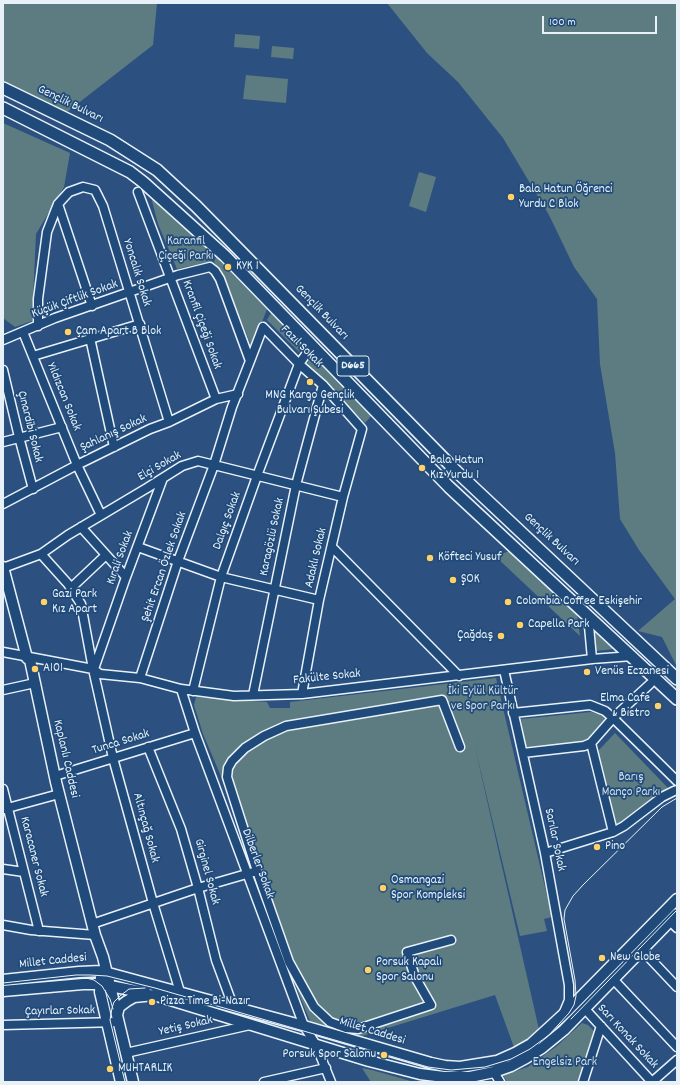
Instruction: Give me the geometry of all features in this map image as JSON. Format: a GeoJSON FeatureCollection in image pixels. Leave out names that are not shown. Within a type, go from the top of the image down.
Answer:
{"type":"FeatureCollection","features":[{"type":"Feature","properties":{"kind":"highway","name":"Gençlik Bulvarı"},"geometry":{"type":"LineString","coordinates":[[3,88],[110,140],[157,170],[196,206],[456,471],[677,679]]}},
{"type":"Feature","properties":{"kind":"highway","name":"D665"},"geometry":{"type":"LineString","coordinates":[[3,108],[130,172],[143,182],[225,256],[449,487],[677,699]]}},
{"type":"Feature","properties":{"kind":"main road","name":"Kaplanlı Caddesi"},"geometry":{"type":"LineString","coordinates":[[3,567],[5,580],[27,658],[30,660],[54,776],[92,924],[103,957],[105,984],[118,1019],[133,1082]]}},
{"type":"Feature","properties":{"kind":"main road","name":"Millet Caddesi"},"geometry":{"type":"LineString","coordinates":[[3,980],[79,972],[104,971],[233,1006],[431,1063],[460,1067],[497,1061],[516,1053],[531,1044],[563,1014],[677,899]]}},
{"type":"Feature","properties":{"kind":"main road","name":"Millet Caddesi"},"geometry":{"type":"LineString","coordinates":[[3,991],[83,984],[105,984],[154,995],[369,1061],[420,1074],[444,1077],[470,1077],[494,1072],[521,1061],[542,1048],[564,1030],[642,950],[675,921]]}},
{"type":"Feature","properties":{"kind":"main road","name":"Kaplanlı Caddesi"},"geometry":{"type":"LineString","coordinates":[[105,984],[100,992],[121,1082]]}},
{"type":"Feature","properties":{"kind":"main road","name":"Millet Caddesi"},"geometry":{"type":"LineString","coordinates":[[118,1019],[119,1007],[127,1001],[134,997],[154,995]]}},
{"type":"Feature","properties":{"kind":"street","name":"Yoncalık Sokak"},"geometry":{"type":"LineString","coordinates":[[58,204],[69,192],[82,187],[95,190],[103,206],[170,422]]}},
{"type":"Feature","properties":{"kind":"street","name":"Kranfil Çiçeği Sokak"},"geometry":{"type":"LineString","coordinates":[[138,192],[216,399]]}},
{"type":"Feature","properties":{"kind":"street"},"geometry":{"type":"LineString","coordinates":[[58,204],[92,306]]}},
{"type":"Feature","properties":{"kind":"street"},"geometry":{"type":"LineString","coordinates":[[38,326],[38,299],[47,232],[58,204]]}},
{"type":"Feature","properties":{"kind":"street","name":"Küçük Çiftlik Sokak"},"geometry":{"type":"LineString","coordinates":[[3,340],[171,278],[210,267],[215,271],[220,279],[250,361]]}},
{"type":"Feature","properties":{"kind":"street"},"geometry":{"type":"LineString","coordinates":[[33,356],[140,324]]}},
{"type":"Feature","properties":{"kind":"street","name":"Fazıl Sokak"},"geometry":{"type":"LineString","coordinates":[[250,361],[263,327],[323,385],[362,429]]}},
{"type":"Feature","properties":{"kind":"street","name":"Yıldızcan Sokak"},"geometry":{"type":"LineString","coordinates":[[23,332],[77,465],[101,515]]}},
{"type":"Feature","properties":{"kind":"street"},"geometry":{"type":"LineString","coordinates":[[90,338],[114,447]]}},
{"type":"Feature","properties":{"kind":"street","name":"Dalgıç Sokak"},"geometry":{"type":"LineString","coordinates":[[193,691],[221,577],[257,476],[300,364],[312,346]]}},
{"type":"Feature","properties":{"kind":"street"},"geometry":{"type":"LineString","coordinates":[[214,465],[250,361]]}},
{"type":"Feature","properties":{"kind":"street","name":"Çınardibi Sokak"},"geometry":{"type":"LineString","coordinates":[[3,370],[33,489]]}},
{"type":"Feature","properties":{"kind":"street","name":"Karagözlü Sokak"},"geometry":{"type":"LineString","coordinates":[[253,695],[296,485],[323,385]]}},
{"type":"Feature","properties":{"kind":"street","name":"Şahlanış Sokak"},"geometry":{"type":"LineString","coordinates":[[3,504],[77,465],[216,399],[238,394]]}},
{"type":"Feature","properties":{"kind":"street"},"geometry":{"type":"LineString","coordinates":[[3,442],[62,427]]}},
{"type":"Feature","properties":{"kind":"street","name":"Adaklı Sokak"},"geometry":{"type":"LineString","coordinates":[[302,694],[319,600],[343,497],[362,429]]}},
{"type":"Feature","properties":{"kind":"street","name":"Elçi Sokak"},"geometry":{"type":"LineString","coordinates":[[3,567],[40,554],[182,466],[198,461],[343,497]]}},
{"type":"Feature","properties":{"kind":"street","name":"Şehit Ercan Özlek Sokak"},"geometry":{"type":"LineString","coordinates":[[140,678],[178,562],[214,465]]}},
{"type":"Feature","properties":{"kind":"street","name":"Kırali Sokak"},"geometry":{"type":"LineString","coordinates":[[93,669],[163,478]]}},
{"type":"Feature","properties":{"kind":"street"},"geometry":{"type":"LineString","coordinates":[[81,528],[126,576]]}},
{"type":"Feature","properties":{"kind":"street"},"geometry":{"type":"LineString","coordinates":[[138,547],[221,577],[319,600]]}},
{"type":"Feature","properties":{"kind":"street"},"geometry":{"type":"LineString","coordinates":[[332,547],[459,676]]}},
{"type":"Feature","properties":{"kind":"street","name":"Altınçağ Sokak"},"geometry":{"type":"LineString","coordinates":[[40,554],[70,588],[81,604],[93,669],[113,758],[153,903],[180,992]]}},
{"type":"Feature","properties":{"kind":"street"},"geometry":{"type":"LineString","coordinates":[[70,588],[106,555]]}},
{"type":"Feature","properties":{"kind":"street"},"geometry":{"type":"LineString","coordinates":[[588,615],[592,659]]}},
{"type":"Feature","properties":{"kind":"street","name":"Fakülte Sokak"},"geometry":{"type":"LineString","coordinates":[[3,652],[27,658],[93,669],[100,674],[140,678],[181,689],[234,696],[302,694],[592,659],[632,656]]}},
{"type":"Feature","properties":{"kind":"street","name":"Sarılar Sokak"},"geometry":{"type":"LineString","coordinates":[[504,670],[545,853],[569,984],[569,1000],[563,1014]]}},
{"type":"Feature","properties":{"kind":"street"},"geometry":{"type":"LineString","coordinates":[[3,690],[35,683]]}},
{"type":"Feature","properties":{"kind":"street"},"geometry":{"type":"LineString","coordinates":[[523,753],[584,746],[591,743],[613,718],[650,684]]}},
{"type":"Feature","properties":{"kind":"street","name":"Dilberler Sokak"},"geometry":{"type":"LineString","coordinates":[[181,689],[195,733],[304,1026],[316,1045],[331,1082]]}},
{"type":"Feature","properties":{"kind":"street"},"geometry":{"type":"LineString","coordinates":[[451,940],[407,952],[415,977],[431,1005],[358,1029],[346,1028],[330,1022],[314,1007],[289,962],[257,871],[227,777],[228,768],[232,761],[245,748],[264,736],[286,726],[442,700],[460,747]]}},
{"type":"Feature","properties":{"kind":"street"},"geometry":{"type":"LineString","coordinates":[[513,713],[590,705],[605,711],[677,781]]}},
{"type":"Feature","properties":{"kind":"street","name":"Tunca Sokak"},"geometry":{"type":"LineString","coordinates":[[54,776],[195,733]]}},
{"type":"Feature","properties":{"kind":"street"},"geometry":{"type":"LineString","coordinates":[[591,743],[613,832]]}},
{"type":"Feature","properties":{"kind":"street","name":"Girginel Sokak"},"geometry":{"type":"LineString","coordinates":[[148,747],[181,829],[216,960],[233,1006]]}},
{"type":"Feature","properties":{"kind":"street","name":"Karacaner Sokak"},"geometry":{"type":"LineString","coordinates":[[3,789],[5,809],[24,872],[39,931]]}},
{"type":"Feature","properties":{"kind":"street"},"geometry":{"type":"LineString","coordinates":[[545,853],[613,832],[624,826],[662,797],[674,790],[677,790]]}},
{"type":"Feature","properties":{"kind":"street"},"geometry":{"type":"LineString","coordinates":[[5,809],[59,794]]}},
{"type":"Feature","properties":{"kind":"street"},"geometry":{"type":"LineString","coordinates":[[3,869],[24,872]]}},
{"type":"Feature","properties":{"kind":"street"},"geometry":{"type":"LineString","coordinates":[[92,924],[198,888],[257,871]]}},
{"type":"Feature","properties":{"kind":"street"},"geometry":{"type":"LineString","coordinates":[[3,925],[39,931],[95,935]]}},
{"type":"Feature","properties":{"kind":"street"},"geometry":{"type":"LineString","coordinates":[[642,950],[677,987]]}},
{"type":"Feature","properties":{"kind":"street"},"geometry":{"type":"LineString","coordinates":[[613,979],[677,1047]]}},
{"type":"Feature","properties":{"kind":"street","name":"Sarı Konak Sokak"},"geometry":{"type":"LineString","coordinates":[[584,1009],[652,1082]]}},
{"type":"Feature","properties":{"kind":"street","name":"Çayırlar Sokak"},"geometry":{"type":"LineString","coordinates":[[3,1025],[107,1023],[118,1019]]}},
{"type":"Feature","properties":{"kind":"street","name":"Yetiş Sokak"},"geometry":{"type":"LineString","coordinates":[[126,1053],[251,1025]]}},
{"type":"Feature","properties":{"kind":"street"},"geometry":{"type":"LineString","coordinates":[[583,1082],[601,1026]]}},
{"type":"Feature","properties":{"kind":"street"},"geometry":{"type":"LineString","coordinates":[[652,1082],[677,1060]]}},
{"type":"Feature","properties":{"kind":"street"},"geometry":{"type":"LineString","coordinates":[[264,1082],[326,1068]]}},
{"type":"Feature","properties":{"kind":"street"},"geometry":{"type":"LineString","coordinates":[[494,1072],[500,1082]]}},
{"type":"Feature","properties":{"kind":"green space"},"geometry":{"type":"Polygon","coordinates":[[[3,3],[157,3],[153,45],[67,112],[3,82],[3,3]]]}},
{"type":"Feature","properties":{"kind":"green space"},"geometry":{"type":"Polygon","coordinates":[[[387,3],[677,3],[677,667],[662,637],[638,631],[675,599],[639,550],[620,519],[615,453],[600,364],[597,299],[574,267],[549,215],[503,138],[458,82],[427,53],[387,3]]]}},
{"type":"Feature","properties":{"kind":"green space"},"geometry":{"type":"Polygon","coordinates":[[[235,34],[260,36],[259,49],[234,47],[235,34]]]}},
{"type":"Feature","properties":{"kind":"green space"},"geometry":{"type":"Polygon","coordinates":[[[272,46],[294,48],[293,59],[271,57],[272,46]]]}},
{"type":"Feature","properties":{"kind":"green space"},"geometry":{"type":"Polygon","coordinates":[[[246,75],[288,79],[286,103],[243,99],[246,75]]]}},
{"type":"Feature","properties":{"kind":"green space"},"geometry":{"type":"Polygon","coordinates":[[[3,123],[70,153],[64,187],[36,234],[32,321],[15,327],[3,318],[3,123]]]}},
{"type":"Feature","properties":{"kind":"green space"},"geometry":{"type":"Polygon","coordinates":[[[419,172],[436,177],[426,212],[409,206],[419,172]]]}},
{"type":"Feature","properties":{"kind":"green space","name":"Karanfil Çiçeği Parkı"},"geometry":{"type":"Polygon","coordinates":[[[154,195],[215,255],[213,261],[177,269],[158,224],[152,201],[154,195]]]}},
{"type":"Feature","properties":{"kind":"green space"},"geometry":{"type":"Polygon","coordinates":[[[216,257],[267,309],[252,348],[223,274],[214,262],[216,257]]]}},
{"type":"Feature","properties":{"kind":"green space"},"geometry":{"type":"Polygon","coordinates":[[[271,313],[303,345],[299,352],[267,320],[271,313]]]}},
{"type":"Feature","properties":{"kind":"green space"},"geometry":{"type":"Polygon","coordinates":[[[311,354],[372,415],[365,423],[307,364],[311,354]]]}},
{"type":"Feature","properties":{"kind":"green space"},"geometry":{"type":"Polygon","coordinates":[[[510,551],[577,613],[580,636],[495,556],[510,551]]]}},
{"type":"Feature","properties":{"kind":"green space"},"geometry":{"type":"Polygon","coordinates":[[[592,630],[614,649],[596,651],[592,630]]]}},
{"type":"Feature","properties":{"kind":"green space","name":"Osmangazi Spor Kompleksi"},"geometry":{"type":"Polygon","coordinates":[[[496,678],[552,917],[544,919],[547,931],[520,936],[474,743],[540,1034],[515,1050],[495,995],[362,1036],[310,1021],[287,965],[232,811],[226,788],[203,734],[194,705],[196,697],[267,702],[270,708],[290,708],[290,702],[496,678]]]}},
{"type":"Feature","properties":{"kind":"green space"},"geometry":{"type":"Polygon","coordinates":[[[591,712],[601,714],[605,719],[590,738],[583,742],[526,747],[521,719],[591,712]]]}},
{"type":"Feature","properties":{"kind":"green space","name":"Barış Manço Parkı"},"geometry":{"type":"Polygon","coordinates":[[[615,733],[668,788],[616,827],[598,751],[615,733]]]}},
{"type":"Feature","properties":{"kind":"green space","name":"Engelsiz Park"},"geometry":{"type":"Polygon","coordinates":[[[582,1023],[588,1025],[594,1031],[581,1082],[507,1082],[503,1075],[528,1067],[557,1046],[582,1023]]]}},
{"type":"Feature","properties":{"kind":"green space"},"geometry":{"type":"Polygon","coordinates":[[[362,1068],[372,1070],[414,1082],[371,1082],[362,1068]]]}},
{"type":"Feature","properties":{"kind":"tram line"},"geometry":{"type":"LineString","coordinates":[[3,983],[76,975],[107,976],[155,988],[428,1067],[451,1070],[485,1067],[511,1059],[530,1049],[549,1035],[569,1013],[574,1005],[576,996],[575,980],[564,919],[565,910],[573,896],[583,885],[662,807],[677,798]]}},
{"type":"Feature","properties":{"kind":"tram line"},"geometry":{"type":"LineString","coordinates":[[571,1019],[677,910]]}},
{"type":"Feature","properties":{"kind":"tram line"},"geometry":{"type":"LineString","coordinates":[[86,978],[94,980],[102,986],[110,999],[113,1009]]}},
{"type":"Feature","properties":{"kind":"tram line"},"geometry":{"type":"LineString","coordinates":[[125,1082],[110,1020],[112,1008],[114,1002],[129,989],[145,988]]}},
{"type":"Feature","properties":{"kind":"place","name":"Bala Hatun Öğrenci Yurdu C Blok"},"geometry":{"type":"Point","coordinates":[511,197]}},
{"type":"Feature","properties":{"kind":"place","name":"KYK 1"},"geometry":{"type":"Point","coordinates":[228,267]}},
{"type":"Feature","properties":{"kind":"place","name":"Çam Apart B Blok"},"geometry":{"type":"Point","coordinates":[68,332]}},
{"type":"Feature","properties":{"kind":"place","name":"MNG Kargo Gençlik Bulvarı Şubesi"},"geometry":{"type":"Point","coordinates":[310,382]}},
{"type":"Feature","properties":{"kind":"place","name":"Bala Hatun Kız Yurdu 1"},"geometry":{"type":"Point","coordinates":[422,468]}},
{"type":"Feature","properties":{"kind":"place","name":"Köfteci Yusuf"},"geometry":{"type":"Point","coordinates":[430,558]}},
{"type":"Feature","properties":{"kind":"place","name":"ŞOK"},"geometry":{"type":"Point","coordinates":[453,580]}},
{"type":"Feature","properties":{"kind":"place","name":"Gazi Park Kız Apart"},"geometry":{"type":"Point","coordinates":[44,602]}},
{"type":"Feature","properties":{"kind":"place","name":"Colombia Coffee Eskişehir"},"geometry":{"type":"Point","coordinates":[508,602]}},
{"type":"Feature","properties":{"kind":"place","name":"Capella Park"},"geometry":{"type":"Point","coordinates":[520,625]}},
{"type":"Feature","properties":{"kind":"place","name":"Çağdaş"},"geometry":{"type":"Point","coordinates":[501,636]}},
{"type":"Feature","properties":{"kind":"place","name":"A101"},"geometry":{"type":"Point","coordinates":[35,669]}},
{"type":"Feature","properties":{"kind":"place","name":"Venüs Eczanesi"},"geometry":{"type":"Point","coordinates":[587,672]}},
{"type":"Feature","properties":{"kind":"place","name":"Elma Cafe & Bistro"},"geometry":{"type":"Point","coordinates":[658,706]}},
{"type":"Feature","properties":{"kind":"place","name":"Pino"},"geometry":{"type":"Point","coordinates":[597,847]}},
{"type":"Feature","properties":{"kind":"place","name":"Osmangazi Spor Kompleksi"},"geometry":{"type":"Point","coordinates":[383,888]}},
{"type":"Feature","properties":{"kind":"place","name":"New Globe"},"geometry":{"type":"Point","coordinates":[602,958]}},
{"type":"Feature","properties":{"kind":"place","name":"Porsuk Kapalı Spor Salonu"},"geometry":{"type":"Point","coordinates":[368,970]}},
{"type":"Feature","properties":{"kind":"place","name":"Pizza Time Bi-Nazır"},"geometry":{"type":"Point","coordinates":[152,1002]}},
{"type":"Feature","properties":{"kind":"place","name":"Porsuk Spor Salonu"},"geometry":{"type":"Point","coordinates":[384,1055]}},
{"type":"Feature","properties":{"kind":"place","name":"MUHTARLIK"},"geometry":{"type":"Point","coordinates":[110,1069]}},
{"type":"Feature","properties":{"kind":"park label","name":"İki Eylül Kültür ve Spor Parkı"},"geometry":{"type":"Point","coordinates":[483,700]}}]}
